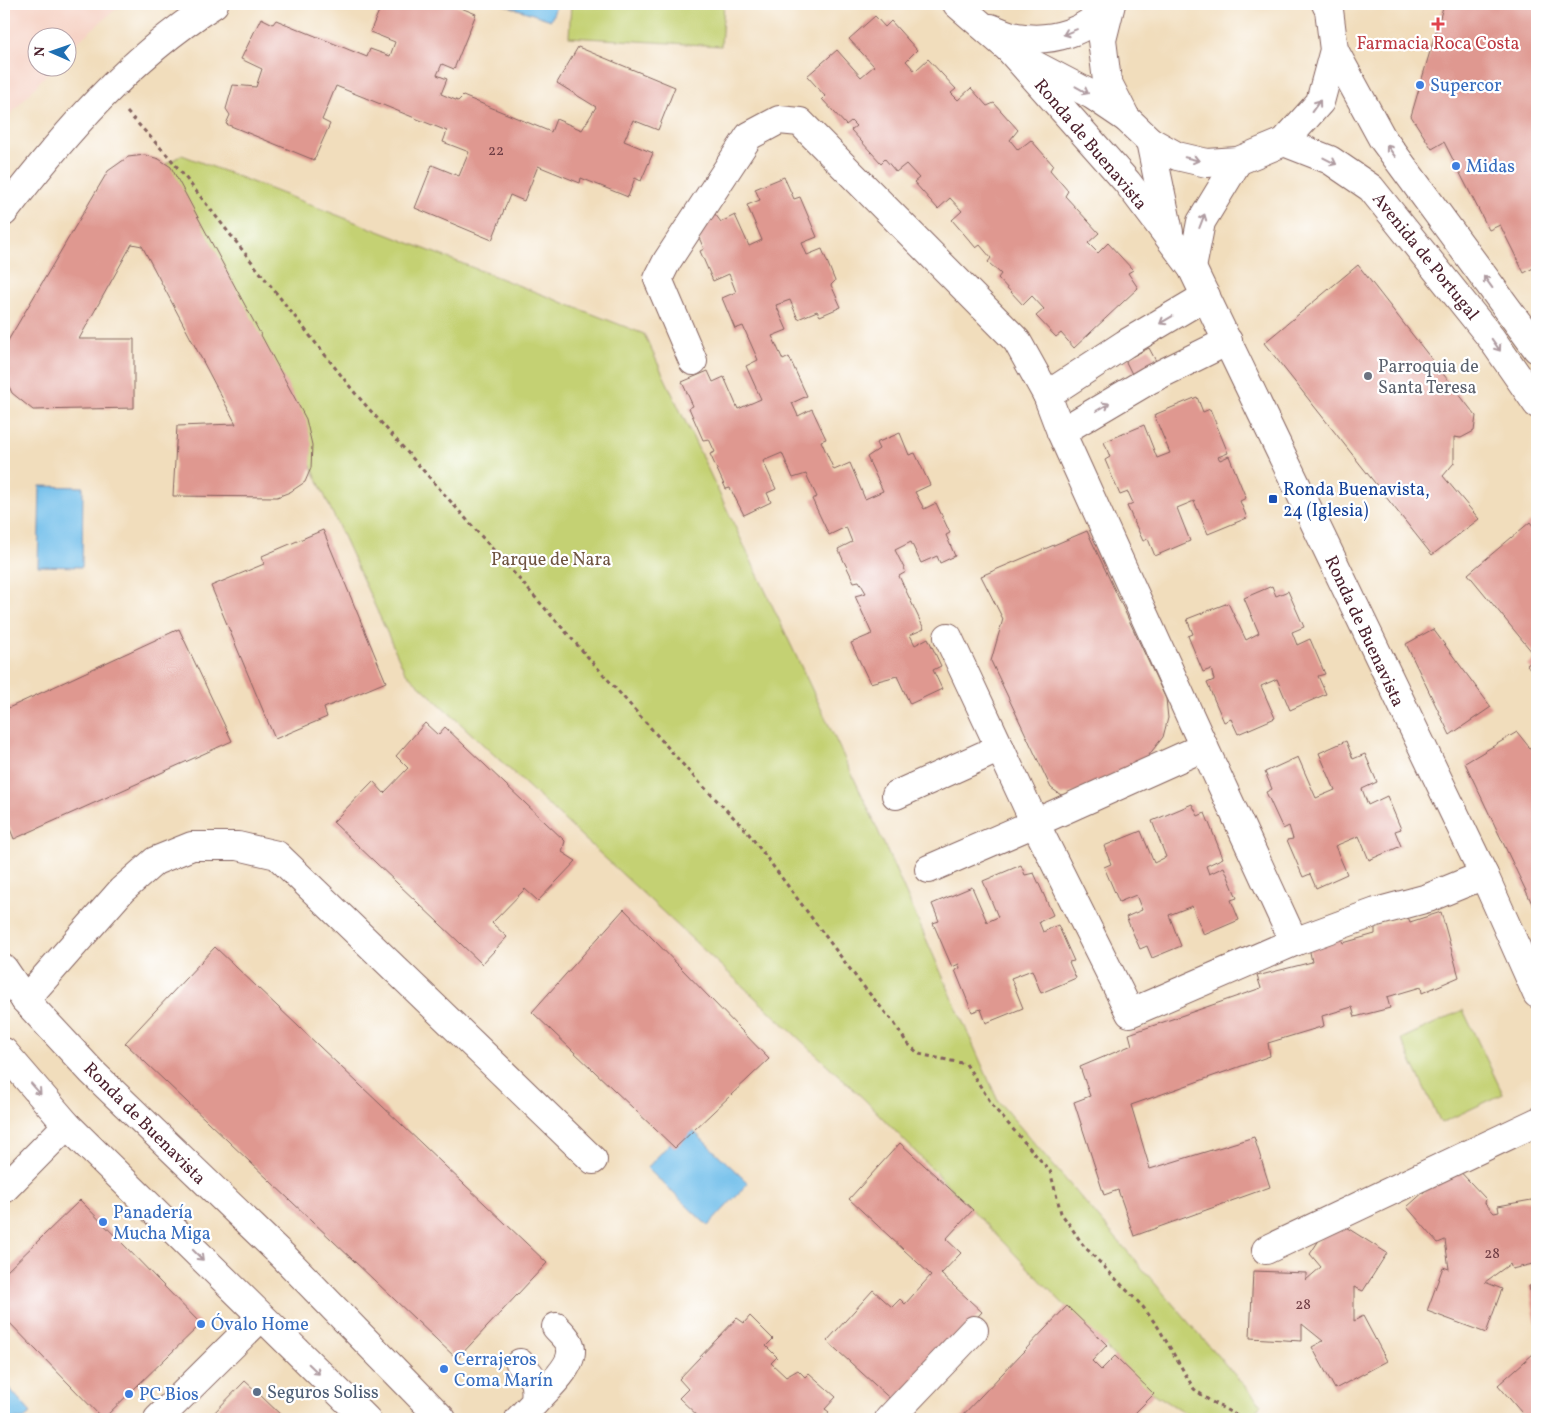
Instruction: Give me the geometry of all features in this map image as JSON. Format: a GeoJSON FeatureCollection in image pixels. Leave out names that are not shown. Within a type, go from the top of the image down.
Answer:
{"type":"FeatureCollection","features":[{"type":"Feature","properties":{"kind":"street"},"geometry":{"type":"LineString","coordinates":[[4,212],[54,148],[107,90],[179,26],[214,4]]}},
{"type":"Feature","properties":{"kind":"street","name":"Ronda de Buenavista"},"geometry":{"type":"LineString","coordinates":[[957,4],[1009,49],[1029,62],[1092,95],[1126,118]]}},
{"type":"Feature","properties":{"kind":"street"},"geometry":{"type":"LineString","coordinates":[[1110,4],[1102,40],[1107,81],[1126,118],[1150,141],[1177,156],[1207,163],[1238,162],[1284,142],[1320,102],[1334,50],[1330,6]]}},
{"type":"Feature","properties":{"kind":"street","name":"Ronda de Buenavista"},"geometry":{"type":"LineString","coordinates":[[980,25],[1017,37],[1045,38],[1068,34],[1098,18],[1110,4]]}},
{"type":"Feature","properties":{"kind":"street","name":"Ronda de Buenavista"},"geometry":{"type":"LineString","coordinates":[[1009,49],[1127,182],[1192,268],[1392,688],[1535,980]]}},
{"type":"Feature","properties":{"kind":"street","name":"Avenida de Portugal"},"geometry":{"type":"LineString","coordinates":[[1334,50],[1382,138],[1537,349]]}},
{"type":"Feature","properties":{"kind":"street"},"geometry":{"type":"LineString","coordinates":[[693,361],[658,279],[667,261],[749,136],[779,120],[800,122],[1017,341],[1047,395],[1061,432],[1294,942]]}},
{"type":"Feature","properties":{"kind":"street","name":"Ronda de Buenavista"},"geometry":{"type":"LineString","coordinates":[[1150,141],[1171,240]]}},
{"type":"Feature","properties":{"kind":"street","name":"Avenida de Portugal"},"geometry":{"type":"LineString","coordinates":[[1284,142],[1330,160],[1371,188],[1491,338],[1537,404]]}},
{"type":"Feature","properties":{"kind":"street"},"geometry":{"type":"LineString","coordinates":[[1192,268],[1201,222],[1209,205],[1238,162]]}},
{"type":"Feature","properties":{"kind":"street"},"geometry":{"type":"LineString","coordinates":[[1047,395],[1125,344],[1206,296]]}},
{"type":"Feature","properties":{"kind":"street"},"geometry":{"type":"LineString","coordinates":[[1061,432],[1149,380],[1228,341]]}},
{"type":"Feature","properties":{"kind":"street"},"geometry":{"type":"LineString","coordinates":[[948,638],[1130,1014],[1294,942],[1376,912],[1428,898],[1484,874]]}},
{"type":"Feature","properties":{"kind":"street"},"geometry":{"type":"LineString","coordinates":[[896,795],[1000,748]]}},
{"type":"Feature","properties":{"kind":"street"},"geometry":{"type":"LineString","coordinates":[[929,869],[1204,748]]}},
{"type":"Feature","properties":{"kind":"street"},"geometry":{"type":"LineString","coordinates":[[25,1000],[122,890],[155,861],[192,846],[238,846],[277,855],[593,1160]]}},
{"type":"Feature","properties":{"kind":"street","name":"Ronda de Buenavista"},"geometry":{"type":"LineString","coordinates":[[4,969],[25,1000],[93,1073],[284,1257],[442,1419]]}},
{"type":"Feature","properties":{"kind":"street"},"geometry":{"type":"LineString","coordinates":[[4,1052],[67,1125],[366,1419]]}},
{"type":"Feature","properties":{"kind":"street"},"geometry":{"type":"LineString","coordinates":[[1266,1250],[1537,1122]]}},
{"type":"Feature","properties":{"kind":"street"},"geometry":{"type":"LineString","coordinates":[[4,1189],[67,1125]]}},
{"type":"Feature","properties":{"kind":"street"},"geometry":{"type":"LineString","coordinates":[[158,1419],[261,1317]]}},
{"type":"Feature","properties":{"kind":"street"},"geometry":{"type":"LineString","coordinates":[[527,1411],[569,1363],[572,1352],[570,1343],[556,1327]]}},
{"type":"Feature","properties":{"kind":"street"},"geometry":{"type":"LineString","coordinates":[[889,1419],[974,1330]]}},
{"type":"Feature","properties":{"kind":"street"},"geometry":{"type":"LineString","coordinates":[[520,1363],[534,1379],[536,1388],[527,1411]]}},
{"type":"Feature","properties":{"kind":"path"},"geometry":{"type":"LineString","coordinates":[[107,90],[170,158],[355,393],[693,776],[746,830],[859,982],[894,1023],[908,1043],[919,1054],[966,1064],[995,1109],[1050,1171],[1061,1213],[1084,1245],[1143,1307],[1158,1327],[1194,1389],[1234,1414],[1252,1419]]}},
{"type":"Feature","properties":{"kind":"shaded area"},"geometry":{"type":"Polygon","coordinates":[[[4,4],[122,4],[78,41],[78,28],[28,28],[28,78],[43,78],[4,122],[4,4]]]}},
{"type":"Feature","properties":{"kind":"green space"},"geometry":{"type":"Polygon","coordinates":[[[571,4],[724,4],[721,46],[569,37],[571,4]]]}},
{"type":"Feature","properties":{"kind":"green space","name":"Parque de Nara"},"geometry":{"type":"Polygon","coordinates":[[[182,155],[644,334],[868,808],[998,1101],[1261,1404],[1250,1419],[1195,1419],[1145,1388],[864,1099],[405,672],[291,422],[154,170],[182,155]]]}},
{"type":"Feature","properties":{"kind":"green space"},"geometry":{"type":"Polygon","coordinates":[[[1463,1010],[1503,1094],[1441,1123],[1401,1039],[1463,1010]]]}},
{"type":"Feature","properties":{"kind":"water"},"geometry":{"type":"Polygon","coordinates":[[[502,4],[557,4],[551,20],[502,4]]]}},
{"type":"Feature","properties":{"kind":"water"},"geometry":{"type":"Polygon","coordinates":[[[40,486],[83,487],[82,567],[38,566],[40,486]]]}},
{"type":"Feature","properties":{"kind":"water"},"geometry":{"type":"Polygon","coordinates":[[[687,1125],[748,1183],[708,1226],[647,1168],[687,1125]]]}},
{"type":"Feature","properties":{"kind":"water"},"geometry":{"type":"Polygon","coordinates":[[[4,1382],[31,1413],[24,1419],[4,1419],[4,1382]]]}},
{"type":"Feature","properties":{"kind":"building"},"geometry":{"type":"Polygon","coordinates":[[[382,4],[451,4],[476,14],[454,69],[442,64],[437,75],[447,79],[441,94],[458,101],[463,96],[551,132],[556,119],[582,130],[596,107],[557,83],[578,47],[675,87],[658,130],[633,120],[624,141],[653,153],[641,181],[635,178],[628,197],[581,178],[580,183],[538,166],[524,201],[510,195],[492,240],[415,208],[432,165],[459,176],[469,152],[443,142],[447,131],[336,86],[322,120],[330,124],[314,160],[226,124],[230,115],[226,109],[233,85],[256,87],[262,69],[241,59],[261,18],[273,24],[276,20],[367,57],[370,49],[390,56],[395,42],[370,32],[382,4]]]}},
{"type":"Feature","properties":{"kind":"building"},"geometry":{"type":"Polygon","coordinates":[[[1444,4],[1537,4],[1537,266],[1524,273],[1500,225],[1489,230],[1444,142],[1432,149],[1411,116],[1444,4]]]}},
{"type":"Feature","properties":{"kind":"building"},"geometry":{"type":"Polygon","coordinates":[[[875,16],[885,27],[891,21],[917,50],[906,61],[915,71],[928,59],[956,89],[951,93],[958,100],[971,88],[987,106],[994,103],[1018,130],[1010,140],[1018,150],[1031,140],[1053,165],[1050,170],[1068,191],[1065,196],[1099,233],[1088,243],[1098,253],[1108,243],[1133,270],[1128,273],[1138,288],[1074,348],[1061,333],[1056,337],[1036,316],[1044,309],[1032,296],[1023,305],[998,278],[1001,274],[988,262],[991,258],[980,245],[976,248],[952,220],[962,211],[950,198],[938,209],[914,182],[919,178],[906,164],[896,172],[885,159],[881,163],[851,130],[856,126],[851,121],[846,125],[822,99],[825,96],[807,76],[837,50],[861,77],[874,66],[849,39],[875,16]]]}},
{"type":"Feature","properties":{"kind":"building"},"geometry":{"type":"Polygon","coordinates":[[[145,155],[159,159],[171,167],[306,419],[312,445],[311,468],[305,482],[290,492],[277,497],[173,496],[177,426],[236,424],[142,246],[132,244],[79,339],[134,339],[134,408],[33,410],[12,393],[6,380],[6,344],[108,171],[128,157],[145,155]]]}},
{"type":"Feature","properties":{"kind":"building"},"geometry":{"type":"Polygon","coordinates":[[[784,177],[794,199],[800,197],[817,237],[802,243],[807,255],[822,249],[835,281],[831,285],[841,307],[820,316],[817,311],[798,319],[790,300],[776,305],[787,330],[772,336],[783,360],[789,357],[807,396],[792,403],[798,416],[812,409],[826,439],[821,441],[834,470],[850,463],[865,499],[883,491],[867,457],[879,449],[876,443],[900,433],[909,455],[915,453],[930,485],[915,492],[924,509],[936,503],[950,533],[946,535],[955,556],[940,563],[937,556],[921,563],[911,542],[895,550],[906,572],[899,576],[924,629],[910,635],[915,645],[928,638],[941,666],[933,670],[942,689],[910,704],[897,676],[870,683],[851,643],[872,634],[855,596],[866,593],[859,581],[854,582],[838,549],[852,542],[846,527],[829,535],[812,499],[817,497],[806,474],[793,478],[782,453],[763,461],[776,489],[767,493],[771,502],[744,515],[730,488],[726,489],[710,454],[715,452],[709,439],[703,440],[689,408],[693,406],[682,382],[708,371],[713,382],[724,377],[738,409],[761,399],[746,366],[758,360],[743,326],[735,329],[722,298],[736,292],[729,274],[713,281],[700,251],[704,249],[693,224],[715,214],[721,222],[735,215],[749,246],[762,240],[747,205],[760,200],[755,189],[784,177]]]}},
{"type":"Feature","properties":{"kind":"building","name":"Parroquia de Santa Teresa"},"geometry":{"type":"Polygon","coordinates":[[[1358,265],[1476,416],[1474,431],[1461,438],[1454,437],[1454,463],[1443,476],[1479,519],[1432,555],[1264,343],[1358,265]]]}},
{"type":"Feature","properties":{"kind":"building"},"geometry":{"type":"Polygon","coordinates":[[[1149,348],[1157,363],[1133,376],[1125,360],[1149,348]]]}},
{"type":"Feature","properties":{"kind":"building"},"geometry":{"type":"Polygon","coordinates":[[[1197,397],[1203,412],[1210,409],[1228,453],[1218,457],[1220,460],[1229,456],[1246,498],[1240,501],[1247,518],[1208,534],[1194,501],[1177,508],[1190,541],[1155,556],[1148,539],[1143,541],[1127,506],[1133,503],[1128,492],[1120,495],[1105,460],[1110,457],[1104,442],[1144,425],[1157,458],[1170,453],[1154,415],[1197,397]]]}},
{"type":"Feature","properties":{"kind":"building"},"geometry":{"type":"Polygon","coordinates":[[[1530,522],[1537,531],[1537,658],[1468,574],[1530,522]]]}},
{"type":"Feature","properties":{"kind":"building"},"geometry":{"type":"Polygon","coordinates":[[[323,530],[386,682],[324,708],[327,717],[275,739],[211,586],[264,564],[262,556],[323,530]]]}},
{"type":"Feature","properties":{"kind":"building"},"geometry":{"type":"Polygon","coordinates":[[[1087,531],[1166,699],[1168,718],[1163,737],[1145,760],[1073,793],[1061,795],[1051,788],[991,661],[1003,619],[981,576],[1087,531]]]}},
{"type":"Feature","properties":{"kind":"building"},"geometry":{"type":"Polygon","coordinates":[[[1272,586],[1276,596],[1288,591],[1304,627],[1292,632],[1297,645],[1310,639],[1325,674],[1318,676],[1326,694],[1290,710],[1277,679],[1261,686],[1275,718],[1238,734],[1231,719],[1224,722],[1207,683],[1214,680],[1211,669],[1203,672],[1188,636],[1193,634],[1187,619],[1228,603],[1246,640],[1259,633],[1244,598],[1272,586]]]}},
{"type":"Feature","properties":{"kind":"building"},"geometry":{"type":"Polygon","coordinates":[[[179,629],[232,741],[14,839],[4,814],[4,710],[179,629]]]}},
{"type":"Feature","properties":{"kind":"building"},"geometry":{"type":"Polygon","coordinates":[[[1433,629],[1491,707],[1450,735],[1406,644],[1433,629]]]}},
{"type":"Feature","properties":{"kind":"building"},"geometry":{"type":"Polygon","coordinates":[[[1537,658],[1537,677],[1527,665],[1537,658]]]}},
{"type":"Feature","properties":{"kind":"building"},"geometry":{"type":"Polygon","coordinates":[[[425,723],[438,735],[445,727],[565,841],[562,852],[576,861],[538,901],[525,889],[492,923],[507,937],[482,964],[333,822],[373,781],[384,793],[408,768],[396,756],[425,723]]]}},
{"type":"Feature","properties":{"kind":"building"},"geometry":{"type":"Polygon","coordinates":[[[1517,732],[1537,757],[1537,914],[1465,763],[1517,732]]]}},
{"type":"Feature","properties":{"kind":"building"},"geometry":{"type":"Polygon","coordinates":[[[1346,741],[1353,759],[1365,754],[1377,782],[1362,789],[1368,805],[1387,796],[1401,829],[1395,831],[1401,846],[1369,860],[1359,836],[1335,846],[1347,874],[1316,888],[1310,874],[1303,877],[1287,840],[1293,839],[1289,826],[1283,829],[1266,792],[1272,789],[1265,772],[1298,757],[1316,798],[1335,790],[1319,753],[1346,741]]]}},
{"type":"Feature","properties":{"kind":"building"},"geometry":{"type":"Polygon","coordinates":[[[1192,804],[1198,816],[1205,813],[1223,858],[1206,866],[1209,874],[1224,867],[1237,898],[1231,900],[1239,920],[1204,935],[1192,906],[1169,915],[1181,946],[1152,958],[1147,946],[1140,949],[1126,917],[1142,910],[1136,895],[1119,902],[1104,867],[1111,864],[1104,846],[1141,831],[1154,863],[1166,857],[1152,821],[1192,804]]]}},
{"type":"Feature","properties":{"kind":"building"},"geometry":{"type":"Polygon","coordinates":[[[1021,865],[1025,875],[1034,873],[1053,915],[1039,922],[1043,932],[1058,925],[1074,961],[1069,962],[1076,978],[1041,993],[1032,970],[1011,978],[1023,1008],[986,1023],[981,1009],[972,1012],[955,970],[960,968],[959,964],[952,967],[933,923],[939,921],[932,904],[972,887],[987,922],[998,917],[983,881],[1021,865]]]}},
{"type":"Feature","properties":{"kind":"building"},"geometry":{"type":"Polygon","coordinates":[[[624,909],[769,1059],[675,1148],[532,1012],[624,909]]]}},
{"type":"Feature","properties":{"kind":"building"},"geometry":{"type":"Polygon","coordinates":[[[1441,912],[1459,977],[1422,993],[1421,987],[1387,997],[1390,1008],[1355,1017],[1352,1007],[1322,1016],[1324,1026],[1268,1043],[1270,1056],[1131,1105],[1150,1169],[1254,1137],[1270,1187],[1134,1236],[1118,1190],[1104,1195],[1074,1102],[1090,1096],[1080,1067],[1132,1045],[1129,1034],[1261,988],[1257,976],[1312,962],[1309,947],[1341,938],[1343,943],[1375,934],[1375,927],[1408,917],[1410,922],[1441,912]]]}},
{"type":"Feature","properties":{"kind":"building"},"geometry":{"type":"Polygon","coordinates":[[[215,947],[547,1263],[457,1359],[125,1043],[215,947]]]}},
{"type":"Feature","properties":{"kind":"building"},"geometry":{"type":"Polygon","coordinates":[[[900,1143],[973,1210],[946,1239],[961,1253],[941,1274],[982,1312],[897,1405],[827,1341],[873,1290],[892,1307],[900,1299],[905,1304],[931,1275],[849,1199],[900,1143]]]}},
{"type":"Feature","properties":{"kind":"building"},"geometry":{"type":"Polygon","coordinates":[[[1454,1165],[1486,1199],[1485,1203],[1494,1213],[1499,1212],[1498,1206],[1537,1199],[1537,1263],[1512,1269],[1510,1264],[1485,1282],[1502,1289],[1486,1333],[1427,1311],[1443,1267],[1449,1269],[1445,1240],[1438,1243],[1407,1207],[1454,1165]]]}},
{"type":"Feature","properties":{"kind":"building"},"geometry":{"type":"Polygon","coordinates":[[[80,1200],[201,1324],[103,1419],[4,1317],[4,1274],[80,1200]]]}},
{"type":"Feature","properties":{"kind":"building"},"geometry":{"type":"Polygon","coordinates":[[[1333,1219],[1387,1253],[1363,1291],[1354,1287],[1354,1321],[1363,1316],[1387,1361],[1335,1389],[1312,1347],[1323,1341],[1302,1324],[1302,1341],[1250,1338],[1253,1271],[1306,1273],[1306,1280],[1321,1267],[1310,1254],[1333,1219]]]}},
{"type":"Feature","properties":{"kind":"building"},"geometry":{"type":"Polygon","coordinates":[[[1537,1285],[1537,1325],[1536,1325],[1529,1286],[1537,1285]]]}},
{"type":"Feature","properties":{"kind":"building"},"geometry":{"type":"Polygon","coordinates":[[[1067,1306],[1107,1345],[1092,1361],[1101,1370],[1115,1356],[1154,1394],[1129,1419],[959,1419],[1067,1306]]]}},
{"type":"Feature","properties":{"kind":"building"},"geometry":{"type":"Polygon","coordinates":[[[750,1316],[773,1339],[766,1346],[777,1357],[771,1363],[786,1377],[798,1370],[805,1377],[809,1373],[836,1397],[825,1409],[829,1412],[823,1419],[701,1419],[679,1398],[688,1389],[679,1379],[737,1318],[744,1323],[750,1316]]]}},
{"type":"Feature","properties":{"kind":"building"},"geometry":{"type":"Polygon","coordinates":[[[1533,1354],[1537,1359],[1537,1419],[1527,1419],[1498,1385],[1533,1354]]]}},
{"type":"Feature","properties":{"kind":"building"},"geometry":{"type":"Polygon","coordinates":[[[245,1381],[257,1392],[285,1419],[208,1419],[245,1381]]]}},
{"type":"Feature","properties":{"kind":"place","name":"Farmacia Roca Costa"},"geometry":{"type":"Point","coordinates":[1438,24]}},
{"type":"Feature","properties":{"kind":"place","name":"Supercor"},"geometry":{"type":"Point","coordinates":[1420,85]}},
{"type":"Feature","properties":{"kind":"place","name":"Midas"},"geometry":{"type":"Point","coordinates":[1456,166]}},
{"type":"Feature","properties":{"kind":"place","name":"Parroquia de Santa Teresa"},"geometry":{"type":"Point","coordinates":[1368,376]}},
{"type":"Feature","properties":{"kind":"place","name":"Ronda Buenavista, 24 (Iglesia)"},"geometry":{"type":"Point","coordinates":[1273,499]}},
{"type":"Feature","properties":{"kind":"place","name":"Panadería Mucha Miga"},"geometry":{"type":"Point","coordinates":[103,1222]}},
{"type":"Feature","properties":{"kind":"place","name":"Óvalo Home"},"geometry":{"type":"Point","coordinates":[201,1324]}},
{"type":"Feature","properties":{"kind":"place","name":"Cerrajeros Coma Marín"},"geometry":{"type":"Point","coordinates":[444,1369]}},
{"type":"Feature","properties":{"kind":"place","name":"Seguros Soliss"},"geometry":{"type":"Point","coordinates":[257,1392]}},
{"type":"Feature","properties":{"kind":"place","name":"PC Bios"},"geometry":{"type":"Point","coordinates":[129,1394]}}]}
